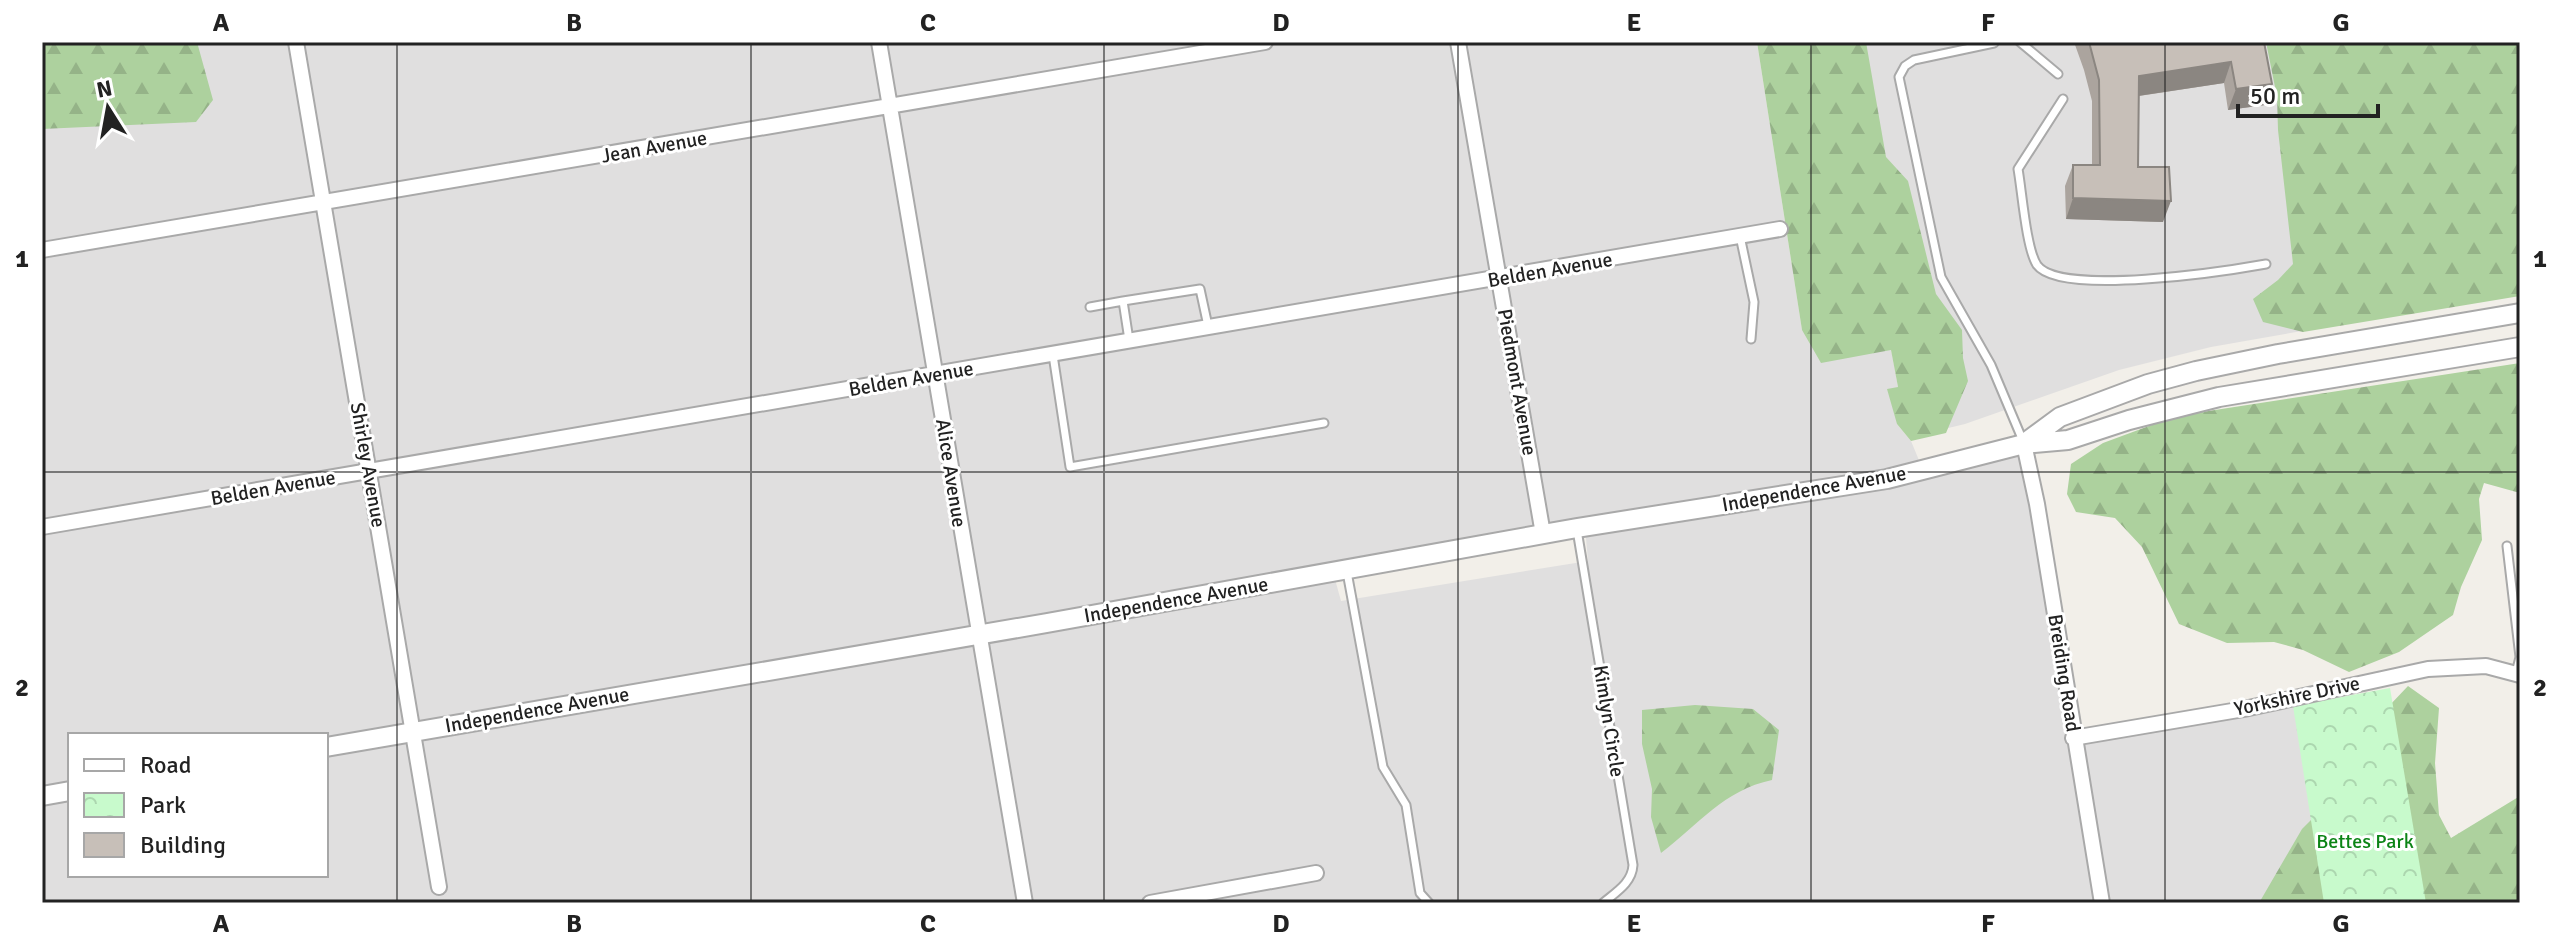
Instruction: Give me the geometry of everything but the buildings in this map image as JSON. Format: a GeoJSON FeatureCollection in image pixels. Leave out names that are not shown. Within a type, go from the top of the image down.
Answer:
{"type":"FeatureCollection","features":[{"type":"Feature","properties":{"kind":"street","name":"Shirley Avenue"},"geometry":{"type":"LineString","coordinates":[[296,42],[439,887]]}},
{"type":"Feature","properties":{"kind":"street","name":"Alice Avenue"},"geometry":{"type":"LineString","coordinates":[[879,42],[1025,903]]}},
{"type":"Feature","properties":{"kind":"street","name":"Jean Avenue"},"geometry":{"type":"LineString","coordinates":[[42,250],[1265,42]]}},
{"type":"Feature","properties":{"kind":"street","name":"Piedmont Avenue"},"geometry":{"type":"LineString","coordinates":[[1458,42],[1543,534]]}},
{"type":"Feature","properties":{"kind":"street","name":"Belden Avenue"},"geometry":{"type":"LineString","coordinates":[[42,527],[1780,229]]}},
{"type":"Feature","properties":{"kind":"street","name":"Independence Avenue"},"geometry":{"type":"LineString","coordinates":[[2024,444],[2060,417],[2148,384],[2196,371],[2520,313]]}},
{"type":"Feature","properties":{"kind":"street","name":"Independence Avenue"},"geometry":{"type":"LineString","coordinates":[[328,747],[1577,528],[1887,479],[2024,444],[2068,440],[2129,420],[2219,397],[2520,347]]}},
{"type":"Feature","properties":{"kind":"street","name":"Breiding Road"},"geometry":{"type":"LineString","coordinates":[[2024,444],[2037,504],[2102,903]]}},
{"type":"Feature","properties":{"kind":"street","name":"Yorkshire Drive"},"geometry":{"type":"LineString","coordinates":[[2073,738],[2244,709],[2428,669],[2456,665],[2486,666],[2518,674]]}},
{"type":"Feature","properties":{"kind":"street"},"geometry":{"type":"LineString","coordinates":[[42,796],[68,791]]}},
{"type":"Feature","properties":{"kind":"street"},"geometry":{"type":"LineString","coordinates":[[1150,903],[1316,873]]}},
{"type":"Feature","properties":{"kind":"lane"},"geometry":{"type":"LineString","coordinates":[[2020,42],[2058,74]]}},
{"type":"Feature","properties":{"kind":"lane"},"geometry":{"type":"LineString","coordinates":[[1994,43],[1914,60],[1905,66],[1899,77],[1941,277],[1991,365],[2024,444]]}},
{"type":"Feature","properties":{"kind":"lane"},"geometry":{"type":"LineString","coordinates":[[2063,99],[2018,169],[2030,243],[2035,262],[2044,272],[2075,279],[2148,279],[2266,264]]}},
{"type":"Feature","properties":{"kind":"lane"},"geometry":{"type":"LineString","coordinates":[[1740,236],[1754,302],[1751,339]]}},
{"type":"Feature","properties":{"kind":"lane"},"geometry":{"type":"LineString","coordinates":[[1090,307],[1200,289],[1208,328]]}},
{"type":"Feature","properties":{"kind":"lane"},"geometry":{"type":"LineString","coordinates":[[1123,301],[1129,342]]}},
{"type":"Feature","properties":{"kind":"lane"},"geometry":{"type":"LineString","coordinates":[[1053,355],[1070,467],[1324,423]]}},
{"type":"Feature","properties":{"kind":"lane","name":"Kimlyn Circle"},"geometry":{"type":"LineString","coordinates":[[1577,528],[1633,865],[1627,883],[1603,903]]}},
{"type":"Feature","properties":{"kind":"lane"},"geometry":{"type":"LineString","coordinates":[[2507,546],[2520,657],[2518,674]]}},
{"type":"Feature","properties":{"kind":"lane"},"geometry":{"type":"LineString","coordinates":[[1346,569],[1383,767],[1406,805],[1420,893],[1429,903]]}},
{"type":"Feature","properties":{"kind":"shaded area"},"geometry":{"type":"Polygon","coordinates":[[[42,42],[1757,42],[1802,330],[1891,349],[1898,387],[1897,424],[1911,441],[1923,470],[2024,444],[2073,738],[2294,698],[2324,903],[42,903],[42,42]],[[1585,527],[1333,572],[1341,601],[1588,561],[1585,527]]]}},
{"type":"Feature","properties":{"kind":"shaded area"},"geometry":{"type":"Polygon","coordinates":[[[1846,42],[2291,42],[2348,323],[2211,347],[2119,370],[1940,430],[1846,42]]]}},
{"type":"Feature","properties":{"kind":"green space"},"geometry":{"type":"Polygon","coordinates":[[[42,42],[197,42],[213,100],[196,122],[42,129],[42,42]]]}},
{"type":"Feature","properties":{"kind":"green space"},"geometry":{"type":"Polygon","coordinates":[[[1757,42],[1866,42],[1886,157],[1908,181],[1936,294],[1962,330],[1968,381],[1946,433],[1911,441],[1897,424],[1887,389],[1898,387],[1891,350],[1821,363],[1802,330],[1757,42]]]}},
{"type":"Feature","properties":{"kind":"green space"},"geometry":{"type":"Polygon","coordinates":[[[2266,42],[2520,42],[2520,296],[2303,332],[2263,322],[2253,299],[2293,264],[2277,97],[2266,42]]]}},
{"type":"Feature","properties":{"kind":"green space"},"geometry":{"type":"Polygon","coordinates":[[[2520,363],[2520,493],[2484,483],[2479,499],[2482,540],[2461,587],[2453,615],[2399,652],[2349,672],[2303,650],[2274,642],[2227,643],[2179,624],[2142,547],[2115,518],[2076,512],[2067,494],[2071,464],[2103,443],[2176,416],[2520,363]]]}},
{"type":"Feature","properties":{"kind":"green space"},"geometry":{"type":"Polygon","coordinates":[[[2408,686],[2439,708],[2435,763],[2439,815],[2451,838],[2520,796],[2520,903],[2259,903],[2302,829],[2344,787],[2369,727],[2408,686]]]}},
{"type":"Feature","properties":{"kind":"green space","name":"Bettes Park"},"geometry":{"type":"Polygon","coordinates":[[[2390,688],[2426,903],[2324,903],[2293,706],[2390,688]]]}},
{"type":"Feature","properties":{"kind":"green space"},"geometry":{"type":"Polygon","coordinates":[[[1695,705],[1753,709],[1779,730],[1772,780],[1726,800],[1661,853],[1651,817],[1652,789],[1642,744],[1642,710],[1695,705]]]}}]}
